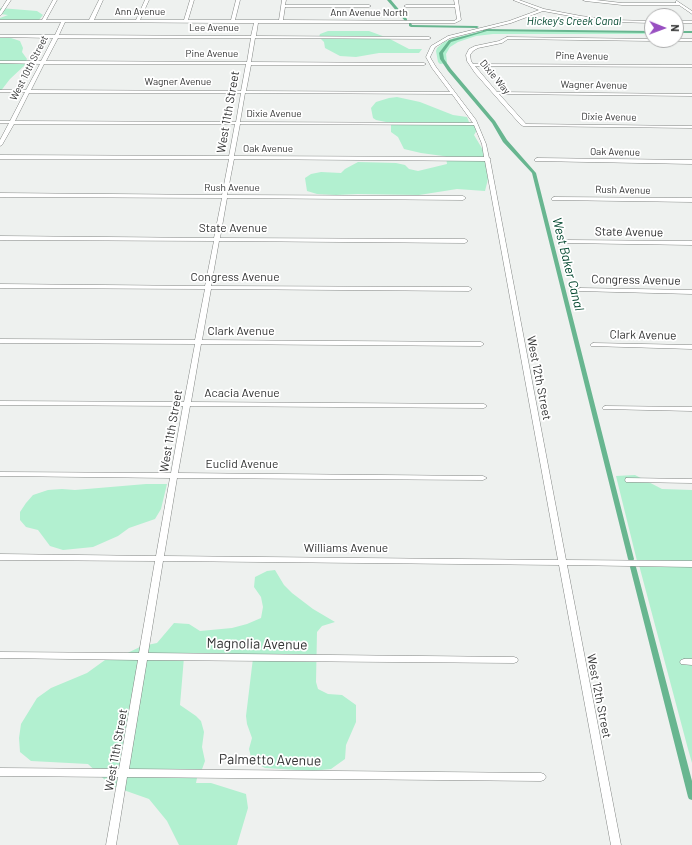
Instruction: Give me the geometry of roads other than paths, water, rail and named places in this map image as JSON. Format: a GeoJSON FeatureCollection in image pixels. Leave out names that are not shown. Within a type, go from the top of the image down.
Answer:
{"type":"FeatureCollection","features":[{"type":"Feature","properties":{"kind":"street"},"geometry":{"type":"LineString","coordinates":[[0,14],[9,0]]}},
{"type":"Feature","properties":{"kind":"street"},"geometry":{"type":"LineString","coordinates":[[43,21],[55,0]]}},
{"type":"Feature","properties":{"kind":"street"},"geometry":{"type":"LineString","coordinates":[[91,21],[101,0]]}},
{"type":"Feature","properties":{"kind":"street"},"geometry":{"type":"LineString","coordinates":[[138,21],[147,0]]}},
{"type":"Feature","properties":{"kind":"street"},"geometry":{"type":"LineString","coordinates":[[186,21],[192,0]]}},
{"type":"Feature","properties":{"kind":"street"},"geometry":{"type":"LineString","coordinates":[[233,22],[238,0]]}},
{"type":"Feature","properties":{"kind":"street"},"geometry":{"type":"LineString","coordinates":[[280,22],[284,0]]}},
{"type":"Feature","properties":{"kind":"street"},"geometry":{"type":"LineString","coordinates":[[406,6],[457,6],[456,0]]}},
{"type":"Feature","properties":{"kind":"street"},"geometry":{"type":"LineString","coordinates":[[515,0],[543,10],[596,19],[644,22]]}},
{"type":"Feature","properties":{"kind":"street"},"geometry":{"type":"LineString","coordinates":[[585,0],[622,4],[680,4]]}},
{"type":"Feature","properties":{"kind":"street"},"geometry":{"type":"LineString","coordinates":[[674,0],[692,13]]}},
{"type":"Feature","properties":{"kind":"street"},"geometry":{"type":"LineString","coordinates":[[283,6],[369,6]]}},
{"type":"Feature","properties":{"kind":"street","name":"Ann Avenue North"},"geometry":{"type":"LineString","coordinates":[[280,22],[458,21],[457,6]]}},
{"type":"Feature","properties":{"kind":"street","name":"West 12th Street"},"geometry":{"type":"LineString","coordinates":[[543,10],[510,22],[454,35],[441,40],[433,46],[428,55],[429,60],[476,124],[483,138],[488,159],[616,845]]}},
{"type":"Feature","properties":{"kind":"street","name":"Ann Avenue"},"geometry":{"type":"LineString","coordinates":[[0,21],[280,22]]}},
{"type":"Feature","properties":{"kind":"street","name":"West 10th Street"},"geometry":{"type":"LineString","coordinates":[[0,145],[64,21]]}},
{"type":"Feature","properties":{"kind":"street","name":"West 11th Street"},"geometry":{"type":"LineString","coordinates":[[111,845],[174,476],[256,22]]}},
{"type":"Feature","properties":{"kind":"street","name":"Lee Avenue"},"geometry":{"type":"LineString","coordinates":[[0,36],[429,38]]}},
{"type":"Feature","properties":{"kind":"street","name":"Dixie Way"},"geometry":{"type":"LineString","coordinates":[[526,125],[522,123],[472,65],[468,55],[471,50],[481,45],[500,42],[507,38],[644,40]]}},
{"type":"Feature","properties":{"kind":"street","name":"Pine Avenue"},"geometry":{"type":"LineString","coordinates":[[0,62],[424,64]]}},
{"type":"Feature","properties":{"kind":"street","name":"Pine Avenue"},"geometry":{"type":"LineString","coordinates":[[472,65],[692,66]]}},
{"type":"Feature","properties":{"kind":"street","name":"Wagner Avenue"},"geometry":{"type":"LineString","coordinates":[[0,91],[453,92]]}},
{"type":"Feature","properties":{"kind":"street","name":"Wagner Avenue"},"geometry":{"type":"LineString","coordinates":[[497,93],[692,95]]}},
{"type":"Feature","properties":{"kind":"street","name":"Dixie Avenue"},"geometry":{"type":"LineString","coordinates":[[0,122],[476,124]]}},
{"type":"Feature","properties":{"kind":"street","name":"Dixie Avenue"},"geometry":{"type":"LineString","coordinates":[[526,125],[692,127]]}},
{"type":"Feature","properties":{"kind":"street","name":"Oak Avenue"},"geometry":{"type":"LineString","coordinates":[[0,157],[488,159]]}},
{"type":"Feature","properties":{"kind":"street","name":"Oak Avenue"},"geometry":{"type":"LineString","coordinates":[[537,160],[692,162]]}},
{"type":"Feature","properties":{"kind":"street","name":"Rush Avenue"},"geometry":{"type":"LineString","coordinates":[[0,195],[463,198]]}},
{"type":"Feature","properties":{"kind":"street","name":"Rush Avenue"},"geometry":{"type":"LineString","coordinates":[[554,199],[692,200]]}},
{"type":"Feature","properties":{"kind":"street","name":"State Avenue"},"geometry":{"type":"LineString","coordinates":[[0,238],[465,241]]}},
{"type":"Feature","properties":{"kind":"street","name":"State Avenue"},"geometry":{"type":"LineString","coordinates":[[565,242],[692,243]]}},
{"type":"Feature","properties":{"kind":"street","name":"Congress Avenue"},"geometry":{"type":"LineString","coordinates":[[0,286],[469,289]]}},
{"type":"Feature","properties":{"kind":"street","name":"Congress Avenue"},"geometry":{"type":"LineString","coordinates":[[580,290],[692,292]]}},
{"type":"Feature","properties":{"kind":"street","name":"Clark Avenue"},"geometry":{"type":"LineString","coordinates":[[0,341],[481,344]]}},
{"type":"Feature","properties":{"kind":"street","name":"Clark Avenue"},"geometry":{"type":"LineString","coordinates":[[593,345],[692,347]]}},
{"type":"Feature","properties":{"kind":"street","name":"Acacia Avenue"},"geometry":{"type":"LineString","coordinates":[[0,403],[484,406]]}},
{"type":"Feature","properties":{"kind":"street"},"geometry":{"type":"LineString","coordinates":[[605,408],[692,409]]}},
{"type":"Feature","properties":{"kind":"street","name":"Euclid Avenue"},"geometry":{"type":"LineString","coordinates":[[0,474],[483,478]]}},
{"type":"Feature","properties":{"kind":"street"},"geometry":{"type":"LineString","coordinates":[[629,480],[692,481]]}},
{"type":"Feature","properties":{"kind":"street","name":"Williams Avenue"},"geometry":{"type":"LineString","coordinates":[[0,557],[692,564]]}},
{"type":"Feature","properties":{"kind":"street","name":"Magnolia Avenue"},"geometry":{"type":"LineString","coordinates":[[0,655],[514,660]]}},
{"type":"Feature","properties":{"kind":"street","name":"Palmetto Avenue"},"geometry":{"type":"LineString","coordinates":[[0,772],[541,777]]}},
{"type":"Feature","properties":{"kind":"waterway"},"geometry":{"type":"LineString","coordinates":[[389,0],[406,20]]}},
{"type":"Feature","properties":{"kind":"waterway"},"geometry":{"type":"LineString","coordinates":[[410,24],[411,26],[477,27]]}},
{"type":"Feature","properties":{"kind":"waterway","name":"Hickey's Creek Canal"},"geometry":{"type":"LineString","coordinates":[[484,30],[644,32]]}},
{"type":"Feature","properties":{"kind":"waterway","name":"West Baker Canal"},"geometry":{"type":"LineString","coordinates":[[486,31],[450,41],[441,53],[442,59],[449,70],[494,122],[505,141],[534,173],[631,559]]}},
{"type":"Feature","properties":{"kind":"waterway","name":"Hickey's Creek Canal"},"geometry":{"type":"LineString","coordinates":[[684,32],[692,32]]}},
{"type":"Feature","properties":{"kind":"waterway","name":"West Baker Canal"},"geometry":{"type":"LineString","coordinates":[[633,567],[692,797]]}}]}
